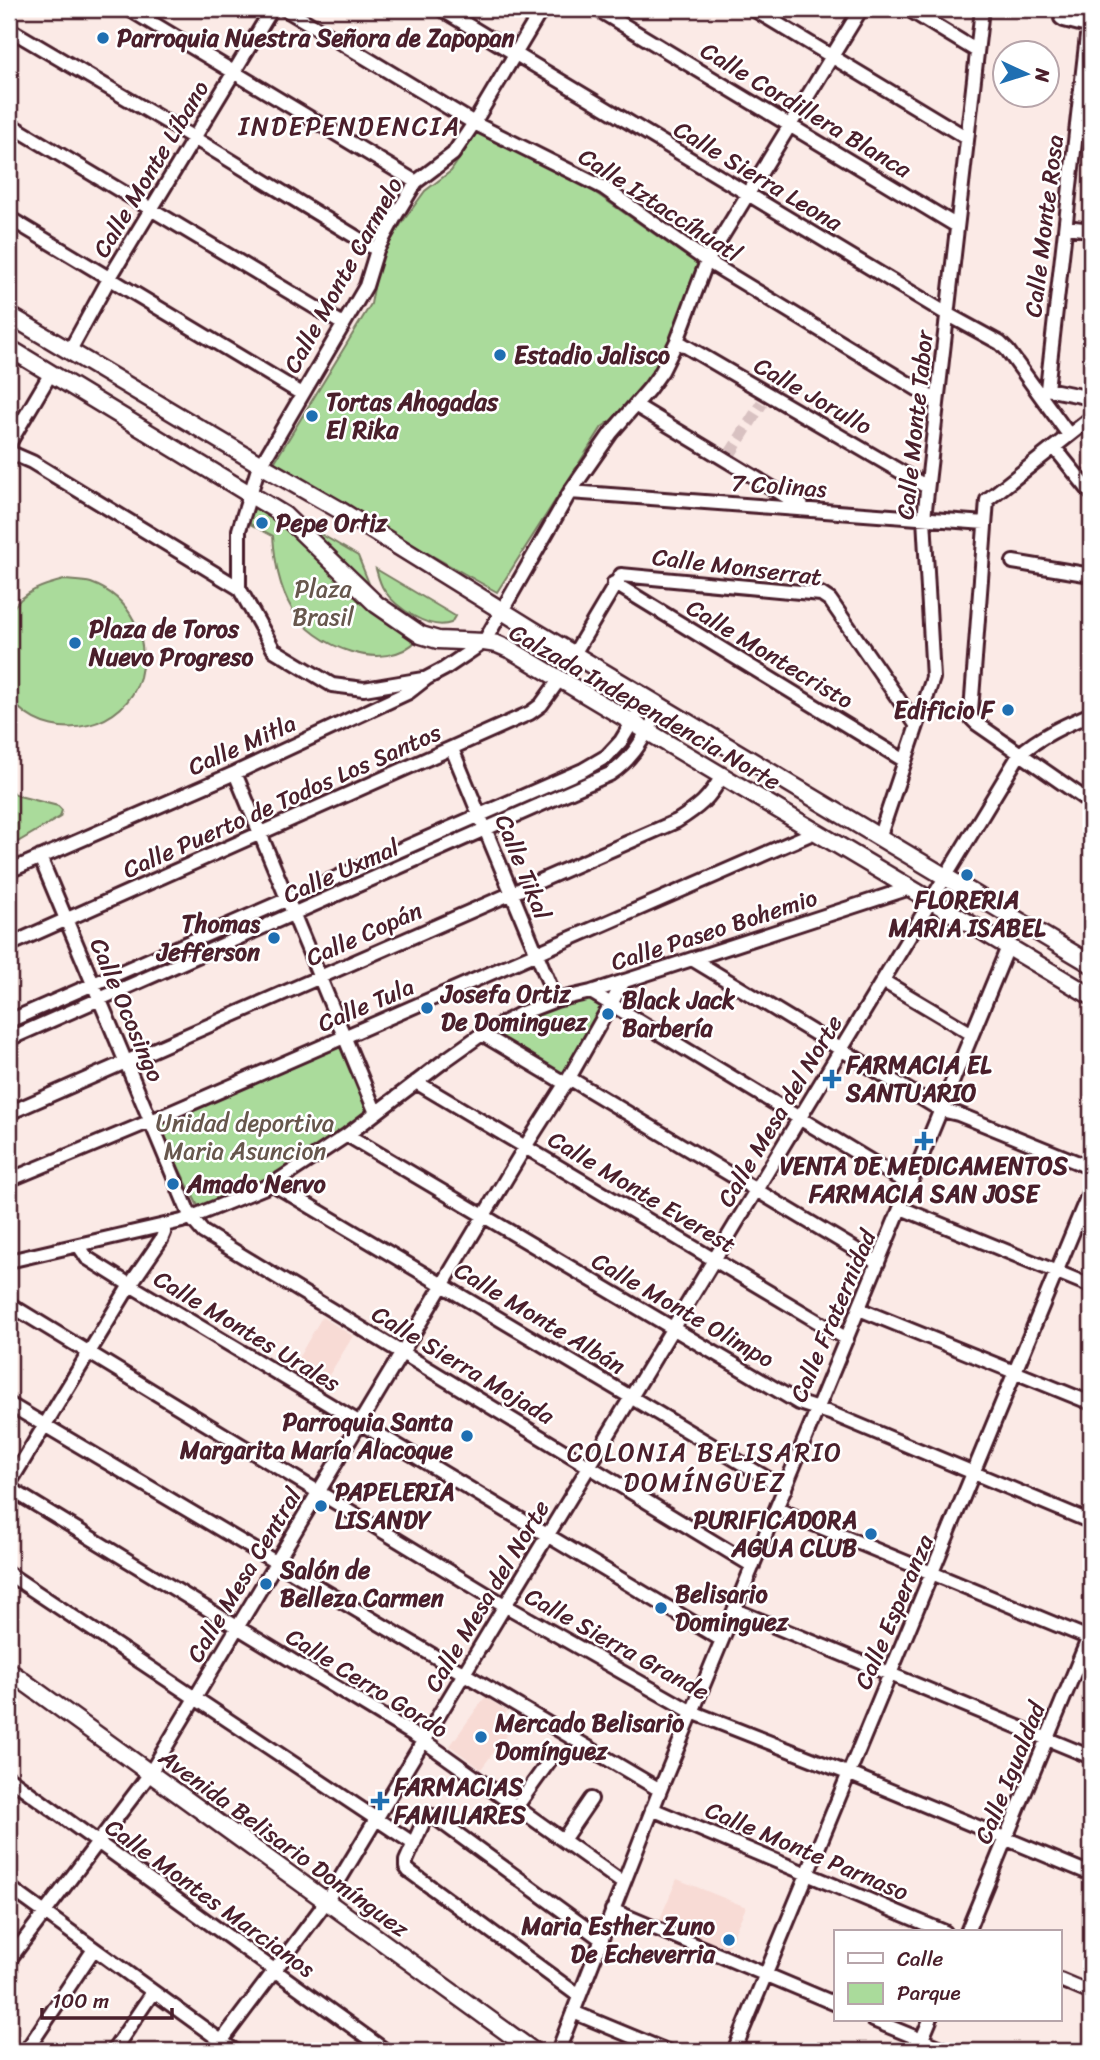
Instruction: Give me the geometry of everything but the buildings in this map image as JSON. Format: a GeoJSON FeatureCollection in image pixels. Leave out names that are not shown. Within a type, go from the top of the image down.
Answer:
{"type":"FeatureCollection","features":[{"type":"Feature","properties":{"kind":"main road","name":"Calzada Independencia Norte"},"geometry":{"type":"LineString","coordinates":[[9,315],[338,509],[501,611],[1091,964]]}},
{"type":"Feature","properties":{"kind":"main road","name":"Calzada Independencia Norte"},"geometry":{"type":"LineString","coordinates":[[9,348],[284,515],[376,604],[421,635],[438,640],[484,642],[511,650],[1091,996]]}},
{"type":"Feature","properties":{"kind":"main road","name":"Avenida Belisario Domínguez"},"geometry":{"type":"LineString","coordinates":[[9,1671],[533,2051]]}},
{"type":"Feature","properties":{"kind":"street"},"geometry":{"type":"LineString","coordinates":[[129,9],[416,182]]}},
{"type":"Feature","properties":{"kind":"street","name":"Calle Monte Líbano"},"geometry":{"type":"LineString","coordinates":[[69,352],[109,279],[272,9]]}},
{"type":"Feature","properties":{"kind":"street","name":"Calle Iztaccíhuatl"},"geometry":{"type":"LineString","coordinates":[[285,9],[474,123],[604,188],[707,261],[937,401]]}},
{"type":"Feature","properties":{"kind":"street","name":"Calle Sierra Leona"},"geometry":{"type":"LineString","coordinates":[[441,9],[947,314],[1000,343],[1043,392],[1069,435]]}},
{"type":"Feature","properties":{"kind":"street","name":"Calle Monte Carmelo"},"geometry":{"type":"LineString","coordinates":[[261,465],[366,286],[377,250],[416,182],[453,154],[542,9]]}},
{"type":"Feature","properties":{"kind":"street","name":"Calle Cordillera Blanca"},"geometry":{"type":"LineString","coordinates":[[597,9],[957,226]]}},
{"type":"Feature","properties":{"kind":"street"},"geometry":{"type":"LineString","coordinates":[[753,9],[967,138]]}},
{"type":"Feature","properties":{"kind":"street"},"geometry":{"type":"LineString","coordinates":[[484,642],[570,492],[611,433],[656,380],[677,341],[707,261],[861,9]]}},
{"type":"Feature","properties":{"kind":"street"},"geometry":{"type":"LineString","coordinates":[[908,9],[977,51]]}},
{"type":"Feature","properties":{"kind":"street","name":"Calle Monte Tabor"},"geometry":{"type":"LineString","coordinates":[[879,838],[933,678],[924,518],[982,9]]}},
{"type":"Feature","properties":{"kind":"street"},"geometry":{"type":"LineString","coordinates":[[1060,13],[1090,27]]}},
{"type":"Feature","properties":{"kind":"street","name":"Calle Monte Rosa"},"geometry":{"type":"LineString","coordinates":[[1043,392],[1090,27]]}},
{"type":"Feature","properties":{"kind":"street"},"geometry":{"type":"LineString","coordinates":[[9,29],[377,250]]}},
{"type":"Feature","properties":{"kind":"street"},"geometry":{"type":"LineString","coordinates":[[9,124],[343,324]]}},
{"type":"Feature","properties":{"kind":"street"},"geometry":{"type":"LineString","coordinates":[[9,218],[302,394]]}},
{"type":"Feature","properties":{"kind":"street"},"geometry":{"type":"LineString","coordinates":[[1066,227],[1091,230]]}},
{"type":"Feature","properties":{"kind":"street","name":"Calle Jorullo"},"geometry":{"type":"LineString","coordinates":[[677,341],[765,398],[928,487]]}},
{"type":"Feature","properties":{"kind":"street"},"geometry":{"type":"LineString","coordinates":[[9,444],[51,373]]}},
{"type":"Feature","properties":{"kind":"street"},"geometry":{"type":"LineString","coordinates":[[1043,392],[1091,398]]}},
{"type":"Feature","properties":{"kind":"street"},"geometry":{"type":"LineString","coordinates":[[635,405],[728,457],[806,509]]}},
{"type":"Feature","properties":{"kind":"street"},"geometry":{"type":"LineString","coordinates":[[1091,418],[987,500],[971,718],[1019,755],[1091,803]]}},
{"type":"Feature","properties":{"kind":"street"},"geometry":{"type":"LineString","coordinates":[[1054,447],[1090,490]]}},
{"type":"Feature","properties":{"kind":"street"},"geometry":{"type":"LineString","coordinates":[[9,452],[32,462],[239,588],[274,650],[332,685],[363,689],[427,678]]}},
{"type":"Feature","properties":{"kind":"street"},"geometry":{"type":"LineString","coordinates":[[239,588],[239,530],[261,465]]}},
{"type":"Feature","properties":{"kind":"street","name":"7 Colinas"},"geometry":{"type":"LineString","coordinates":[[570,492],[985,523]]}},
{"type":"Feature","properties":{"kind":"street"},"geometry":{"type":"LineString","coordinates":[[1013,562],[1091,575]]}},
{"type":"Feature","properties":{"kind":"street","name":"Calle Monserrat"},"geometry":{"type":"LineString","coordinates":[[614,583],[621,575],[625,575],[826,596],[917,726]]}},
{"type":"Feature","properties":{"kind":"street"},"geometry":{"type":"LineString","coordinates":[[574,654],[614,583]]}},
{"type":"Feature","properties":{"kind":"street","name":"Calle Montecristo"},"geometry":{"type":"LineString","coordinates":[[614,583],[905,761]]}},
{"type":"Feature","properties":{"kind":"street","name":"Calle Mitla"},"geometry":{"type":"LineString","coordinates":[[9,871],[409,692],[484,642]]}},
{"type":"Feature","properties":{"kind":"street","name":"Calle Puerto de Todos Los Santos"},"geometry":{"type":"LineString","coordinates":[[9,944],[530,713],[541,705],[559,680]]}},
{"type":"Feature","properties":{"kind":"street","name":"Calle Uxmal"},"geometry":{"type":"LineString","coordinates":[[9,1021],[583,770],[607,756],[621,741],[647,698]]}},
{"type":"Feature","properties":{"kind":"street","name":"Calle Uxmal"},"geometry":{"type":"LineString","coordinates":[[9,1039],[610,774],[622,766],[648,732],[662,707]]}},
{"type":"Feature","properties":{"kind":"street"},"geometry":{"type":"LineString","coordinates":[[1019,755],[1047,735],[1091,714]]}},
{"type":"Feature","properties":{"kind":"street","name":"Calle Tikal"},"geometry":{"type":"LineString","coordinates":[[452,749],[556,1000]]}},
{"type":"Feature","properties":{"kind":"street","name":"Calle Mesa del Norte"},"geometry":{"type":"LineString","coordinates":[[218,2046],[326,1902],[1019,755]]}},
{"type":"Feature","properties":{"kind":"street"},"geometry":{"type":"LineString","coordinates":[[234,772],[376,1113]]}},
{"type":"Feature","properties":{"kind":"street","name":"Calle Copán"},"geometry":{"type":"LineString","coordinates":[[9,1113],[677,821],[707,799],[722,776]]}},
{"type":"Feature","properties":{"kind":"street","name":"Calle Tula"},"geometry":{"type":"LineString","coordinates":[[9,1180],[151,1121],[815,832]]}},
{"type":"Feature","properties":{"kind":"street","name":"Calle Ocosingo"},"geometry":{"type":"LineString","coordinates":[[40,857],[191,1218]]}},
{"type":"Feature","properties":{"kind":"street","name":"Calle Paseo Bohemio"},"geometry":{"type":"LineString","coordinates":[[9,1261],[164,1226],[191,1218],[273,1184],[347,1135],[482,1034],[522,1013],[910,888]]}},
{"type":"Feature","properties":{"kind":"street","name":"Calle Fraternidad"},"geometry":{"type":"LineString","coordinates":[[558,2051],[652,1809],[1008,947]]}},
{"type":"Feature","properties":{"kind":"street"},"geometry":{"type":"LineString","coordinates":[[692,959],[941,1110],[958,1114],[1091,1168]]}},
{"type":"Feature","properties":{"kind":"street","name":"Calle Mesa Central"},"geometry":{"type":"LineString","coordinates":[[9,1961],[149,1775],[567,1081],[624,981]]}},
{"type":"Feature","properties":{"kind":"street"},"geometry":{"type":"LineString","coordinates":[[883,981],[972,1034]]}},
{"type":"Feature","properties":{"kind":"street"},"geometry":{"type":"LineString","coordinates":[[590,992],[910,1185]]}},
{"type":"Feature","properties":{"kind":"street"},"geometry":{"type":"LineString","coordinates":[[482,1034],[878,1263]]}},
{"type":"Feature","properties":{"kind":"street","name":"Calle Monte Everest"},"geometry":{"type":"LineString","coordinates":[[416,1082],[847,1339]]}},
{"type":"Feature","properties":{"kind":"street","name":"Calle Monte Olimpo"},"geometry":{"type":"LineString","coordinates":[[347,1135],[799,1403],[1091,1522]]}},
{"type":"Feature","properties":{"kind":"street","name":"Calle Monte Albán"},"geometry":{"type":"LineString","coordinates":[[273,1184],[785,1489]]}},
{"type":"Feature","properties":{"kind":"street","name":"Calle Esperanza"},"geometry":{"type":"LineString","coordinates":[[734,2051],[1091,1188]]}},
{"type":"Feature","properties":{"kind":"street"},"geometry":{"type":"LineString","coordinates":[[901,1208],[1091,1286]]}},
{"type":"Feature","properties":{"kind":"street","name":"Calle Sierra Mojada"},"geometry":{"type":"LineString","coordinates":[[191,1218],[204,1232],[753,1566]]}},
{"type":"Feature","properties":{"kind":"street"},"geometry":{"type":"LineString","coordinates":[[9,1486],[130,1285],[161,1240],[164,1226]]}},
{"type":"Feature","properties":{"kind":"street","name":"Calle Montes Urales"},"geometry":{"type":"LineString","coordinates":[[79,1246],[87,1258],[130,1285],[722,1640]]}},
{"type":"Feature","properties":{"kind":"street","name":"Calle Sierra Grande"},"geometry":{"type":"LineString","coordinates":[[9,1304],[506,1606],[692,1712],[1091,1874]]}},
{"type":"Feature","properties":{"kind":"street"},"geometry":{"type":"LineString","coordinates":[[859,1309],[1091,1403]]}},
{"type":"Feature","properties":{"kind":"street"},"geometry":{"type":"LineString","coordinates":[[9,1404],[660,1790]]}},
{"type":"Feature","properties":{"kind":"street","name":"Calle Cerro Gordo"},"geometry":{"type":"LineString","coordinates":[[9,1486],[424,1741],[623,1883]]}},
{"type":"Feature","properties":{"kind":"street"},"geometry":{"type":"LineString","coordinates":[[777,1509],[1090,1635]]}},
{"type":"Feature","properties":{"kind":"street"},"geometry":{"type":"LineString","coordinates":[[9,1574],[414,1844]]}},
{"type":"Feature","properties":{"kind":"street"},"geometry":{"type":"LineString","coordinates":[[735,1610],[1091,1757]]}},
{"type":"Feature","properties":{"kind":"street","name":"Calle Igualdad"},"geometry":{"type":"LineString","coordinates":[[968,1930],[1090,1635]]}},
{"type":"Feature","properties":{"kind":"street"},"geometry":{"type":"LineString","coordinates":[[517,1806],[550,1760]]}},
{"type":"Feature","properties":{"kind":"street","name":"Calle Montes Marcianos"},"geometry":{"type":"LineString","coordinates":[[9,1778],[386,2051]]}},
{"type":"Feature","properties":{"kind":"street"},"geometry":{"type":"LineString","coordinates":[[563,1840],[591,1799]]}},
{"type":"Feature","properties":{"kind":"street","name":"Calle Monte Parnaso"},"geometry":{"type":"LineString","coordinates":[[652,1809],[941,1930]]}},
{"type":"Feature","properties":{"kind":"street"},"geometry":{"type":"LineString","coordinates":[[579,1996],[409,1871],[406,1861],[425,1818],[428,1815],[433,1816],[601,1939]]}},
{"type":"Feature","properties":{"kind":"street"},"geometry":{"type":"LineString","coordinates":[[9,1886],[153,1992],[218,2046],[235,2051]]}},
{"type":"Feature","properties":{"kind":"street"},"geometry":{"type":"LineString","coordinates":[[612,1910],[834,2003]]}},
{"type":"Feature","properties":{"kind":"street"},"geometry":{"type":"LineString","coordinates":[[26,2051],[94,1949]]}},
{"type":"Feature","properties":{"kind":"street"},"geometry":{"type":"LineString","coordinates":[[1062,1981],[1091,1993]]}},
{"type":"Feature","properties":{"kind":"street"},"geometry":{"type":"LineString","coordinates":[[114,2051],[153,1992]]}},
{"type":"Feature","properties":{"kind":"street"},"geometry":{"type":"LineString","coordinates":[[573,2012],[667,2051]]}},
{"type":"Feature","properties":{"kind":"street"},"geometry":{"type":"LineString","coordinates":[[877,2022],[919,2045],[950,2051]]}},
{"type":"Feature","properties":{"kind":"street"},"geometry":{"type":"LineString","coordinates":[[919,2045],[929,2022]]}},
{"type":"Feature","properties":{"kind":"shaded area"},"geometry":{"type":"Polygon","coordinates":[[[322,1317],[353,1336],[320,1390],[290,1372],[322,1317]]]}},
{"type":"Feature","properties":{"kind":"shaded area","name":"Mercado Belisario Domínguez"},"geometry":{"type":"Polygon","coordinates":[[[485,1697],[507,1711],[501,1720],[512,1728],[481,1769],[450,1746],[485,1697]]]}},
{"type":"Feature","properties":{"kind":"shaded area"},"geometry":{"type":"Polygon","coordinates":[[[677,1879],[746,1907],[727,1949],[659,1921],[677,1879]]]}},
{"type":"Feature","properties":{"kind":"green space","name":"Estadio Jalisco"},"geometry":{"type":"Polygon","coordinates":[[[477,132],[590,189],[700,266],[662,355],[650,376],[620,412],[602,427],[497,592],[272,466],[371,304],[379,261],[401,224],[425,191],[451,171],[477,132]]]}},
{"type":"Feature","properties":{"kind":"green space","name":"Plaza Brasil"},"geometry":{"type":"Polygon","coordinates":[[[255,506],[295,537],[387,622],[418,639],[404,650],[369,656],[332,645],[316,634],[292,609],[284,592],[278,574],[273,536],[248,523],[255,506]]]}},
{"type":"Feature","properties":{"kind":"green space"},"geometry":{"type":"Polygon","coordinates":[[[295,519],[358,556],[374,596],[295,519]]]}},
{"type":"Feature","properties":{"kind":"green space"},"geometry":{"type":"Polygon","coordinates":[[[376,569],[455,616],[451,623],[433,624],[405,610],[384,590],[376,569]]]}},
{"type":"Feature","properties":{"kind":"green space","name":"Plaza de Toros Nuevo Progreso"},"geometry":{"type":"Polygon","coordinates":[[[64,580],[91,583],[117,598],[134,620],[142,647],[140,677],[132,694],[120,708],[105,719],[70,727],[52,726],[34,719],[15,704],[8,690],[11,611],[28,594],[64,580]]]}},
{"type":"Feature","properties":{"kind":"green space"},"geometry":{"type":"Polygon","coordinates":[[[9,790],[19,796],[58,806],[62,810],[60,817],[9,847],[9,790]]]}},
{"type":"Feature","properties":{"kind":"green space"},"geometry":{"type":"Polygon","coordinates":[[[592,996],[603,1008],[564,1081],[487,1034],[528,1013],[592,996]]]}},
{"type":"Feature","properties":{"kind":"green space","name":"Unidad deportiva Maria Asuncion"},"geometry":{"type":"Polygon","coordinates":[[[340,1044],[369,1113],[270,1179],[199,1208],[156,1123],[340,1044]]]}},
{"type":"Feature","properties":{"kind":"tunnel"},"geometry":{"type":"LineString","coordinates":[[730,454],[762,403]]}},
{"type":"Feature","properties":{"kind":"place","name":"Parroquia Nuestra Señora de Zapopan"},"geometry":{"type":"Point","coordinates":[103,38]}},
{"type":"Feature","properties":{"kind":"place","name":"Estadio Jalisco"},"geometry":{"type":"Point","coordinates":[500,355]}},
{"type":"Feature","properties":{"kind":"place","name":"Tortas Ahogadas El Rika"},"geometry":{"type":"Point","coordinates":[312,416]}},
{"type":"Feature","properties":{"kind":"place","name":"Pepe Ortiz"},"geometry":{"type":"Point","coordinates":[262,523]}},
{"type":"Feature","properties":{"kind":"place","name":"Plaza de Toros Nuevo Progreso"},"geometry":{"type":"Point","coordinates":[75,643]}},
{"type":"Feature","properties":{"kind":"place","name":"Edificio F"},"geometry":{"type":"Point","coordinates":[1008,710]}},
{"type":"Feature","properties":{"kind":"place","name":"FLORERIA MARIA ISABEL"},"geometry":{"type":"Point","coordinates":[967,875]}},
{"type":"Feature","properties":{"kind":"place","name":"Thomas Jefferson"},"geometry":{"type":"Point","coordinates":[274,938]}},
{"type":"Feature","properties":{"kind":"place","name":"Josefa Ortiz De Dominguez"},"geometry":{"type":"Point","coordinates":[427,1008]}},
{"type":"Feature","properties":{"kind":"place","name":"Black Jack Barbería"},"geometry":{"type":"Point","coordinates":[608,1014]}},
{"type":"Feature","properties":{"kind":"place","name":"FARMACIA EL SANTUARIO"},"geometry":{"type":"Point","coordinates":[832,1079]}},
{"type":"Feature","properties":{"kind":"place","name":"VENTA DE MEDICAMENTOS FARMACIA SAN JOSE"},"geometry":{"type":"Point","coordinates":[924,1141]}},
{"type":"Feature","properties":{"kind":"place","name":"Amado Nervo"},"geometry":{"type":"Point","coordinates":[173,1184]}},
{"type":"Feature","properties":{"kind":"place","name":"Parroquia Santa Margarita María Alacoque"},"geometry":{"type":"Point","coordinates":[467,1436]}},
{"type":"Feature","properties":{"kind":"place","name":"PAPELERIA LISANDY"},"geometry":{"type":"Point","coordinates":[321,1506]}},
{"type":"Feature","properties":{"kind":"place","name":"PURIFICADORA AGUA CLUB"},"geometry":{"type":"Point","coordinates":[871,1534]}},
{"type":"Feature","properties":{"kind":"place","name":"Salón de Belleza Carmen"},"geometry":{"type":"Point","coordinates":[266,1584]}},
{"type":"Feature","properties":{"kind":"place","name":"Belisario Dominguez"},"geometry":{"type":"Point","coordinates":[661,1608]}},
{"type":"Feature","properties":{"kind":"place","name":"Mercado Belisario Domínguez"},"geometry":{"type":"Point","coordinates":[481,1737]}},
{"type":"Feature","properties":{"kind":"place","name":"FARMACIAS FAMILIARES"},"geometry":{"type":"Point","coordinates":[380,1801]}},
{"type":"Feature","properties":{"kind":"place","name":"Maria Esther Zuno De Echeverria"},"geometry":{"type":"Point","coordinates":[729,1940]}},
{"type":"Feature","properties":{"kind":"district","name":"INDEPENDENCIA"},"geometry":{"type":"Point","coordinates":[350,126]}},
{"type":"Feature","properties":{"kind":"district","name":"COLONIA BELISARIO DOMÍNGUEZ"},"geometry":{"type":"Point","coordinates":[705,1467]}}]}
